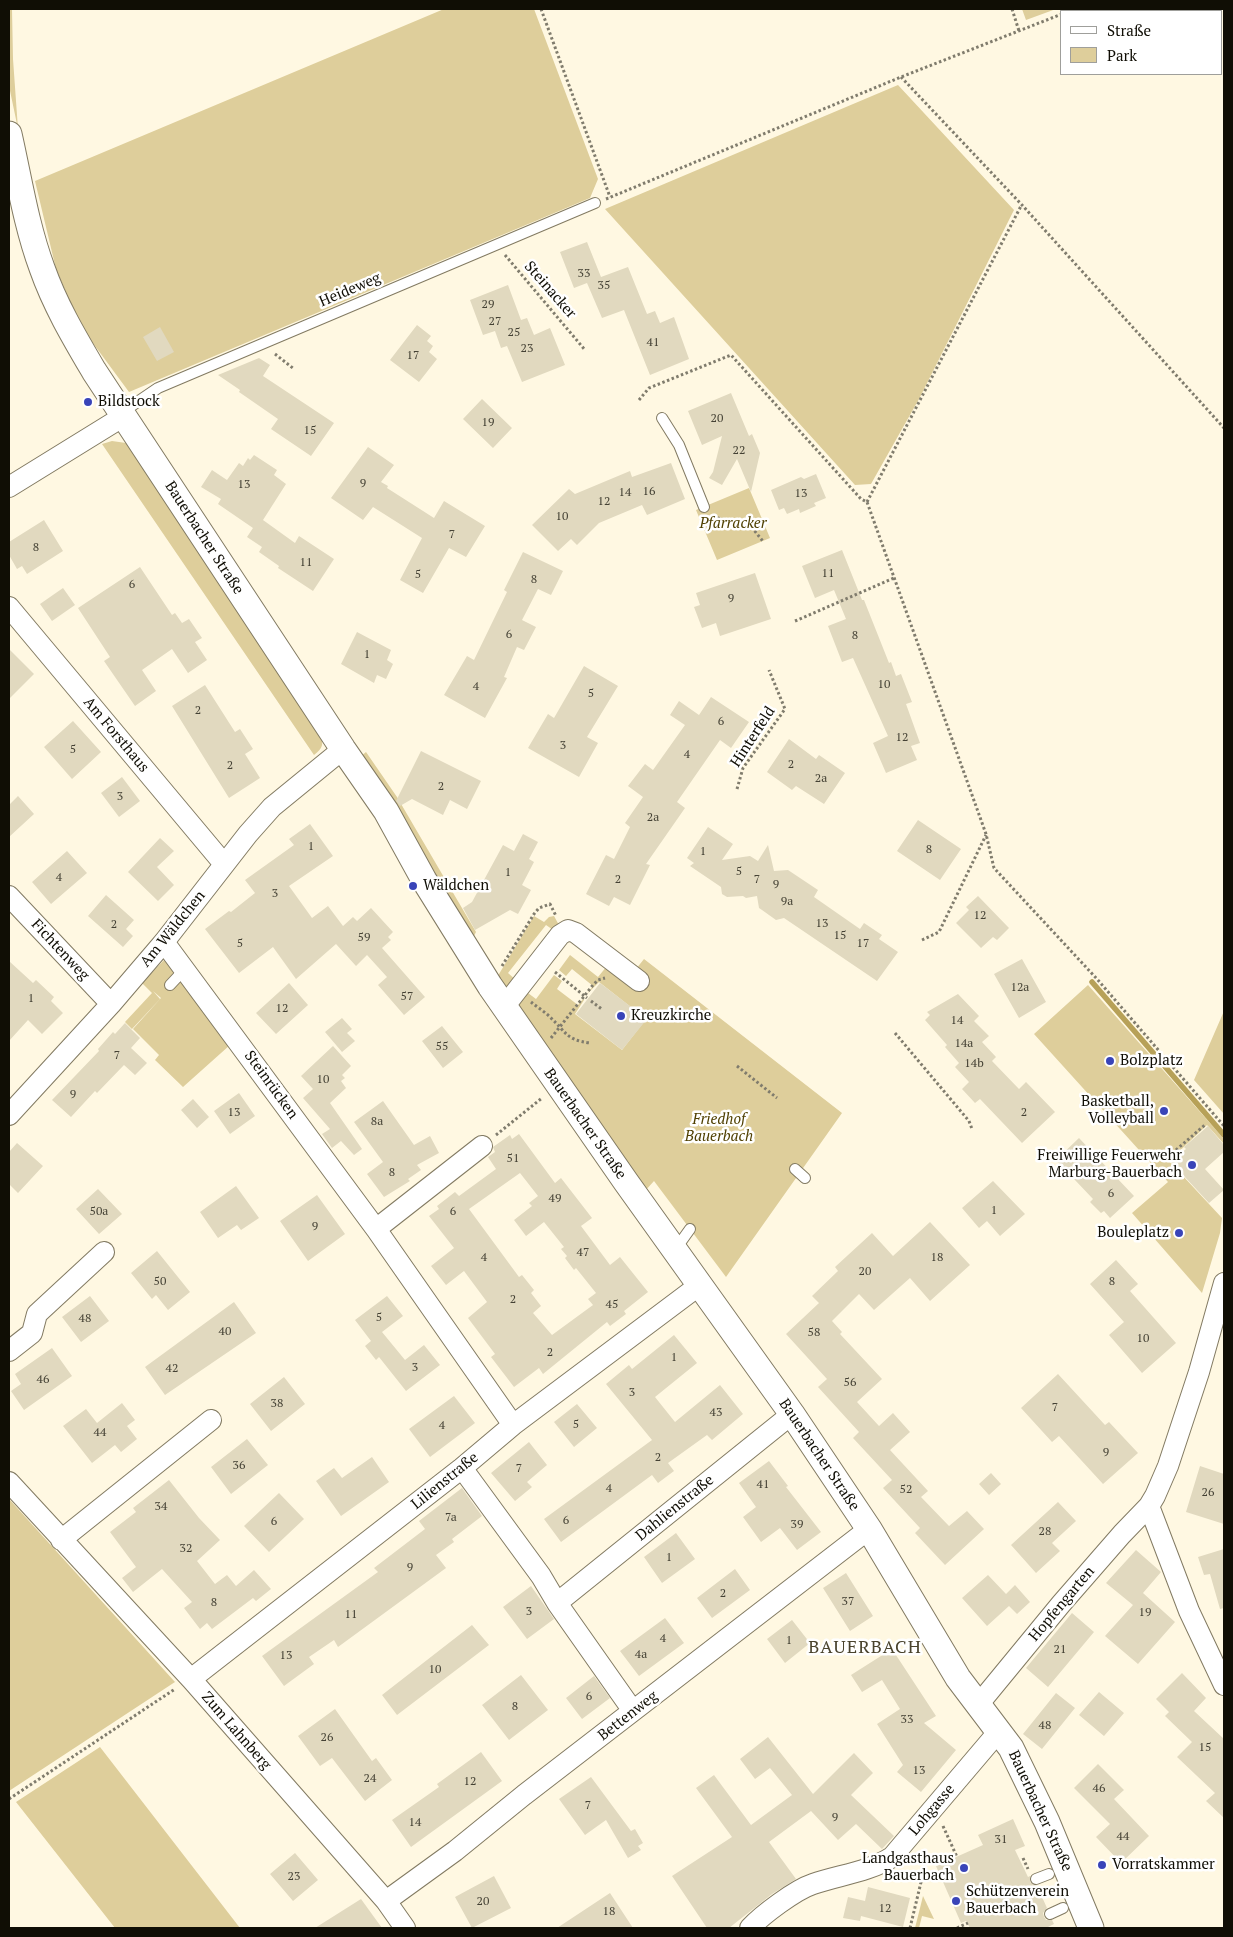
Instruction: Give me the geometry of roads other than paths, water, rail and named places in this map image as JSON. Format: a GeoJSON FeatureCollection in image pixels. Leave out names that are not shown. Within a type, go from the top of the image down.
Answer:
{"type":"FeatureCollection","features":[{"type":"Feature","properties":{"kind":"street","name":"Bauerbacher Straße"},"geometry":{"type":"LineString","coordinates":[[9,134],[41,266],[65,323],[124,416],[386,811],[415,864],[510,999],[537,1055],[792,1414],[869,1529],[958,1678],[1011,1748],[1027,1778],[1055,1871],[1075,1899],[1091,1928]]}},
{"type":"Feature","properties":{"kind":"street"},"geometry":{"type":"LineString","coordinates":[[9,487],[124,416]]}},
{"type":"Feature","properties":{"kind":"street","name":"Am Forsthaus"},"geometry":{"type":"LineString","coordinates":[[9,607],[224,864]]}},
{"type":"Feature","properties":{"kind":"street","name":"Am Wäldchen"},"geometry":{"type":"LineString","coordinates":[[9,1115],[111,1004],[164,942],[248,834],[272,807],[344,750]]}},
{"type":"Feature","properties":{"kind":"street","name":"Fichtenweg"},"geometry":{"type":"LineString","coordinates":[[9,896],[111,1004]]}},
{"type":"Feature","properties":{"kind":"street"},"geometry":{"type":"LineString","coordinates":[[510,999],[562,933],[571,930],[639,981]]}},
{"type":"Feature","properties":{"kind":"street","name":"Steinrücken"},"geometry":{"type":"LineString","coordinates":[[164,942],[376,1229],[512,1425]]}},
{"type":"Feature","properties":{"kind":"street"},"geometry":{"type":"LineString","coordinates":[[376,1229],[482,1146]]}},
{"type":"Feature","properties":{"kind":"street"},"geometry":{"type":"LineString","coordinates":[[9,1351],[31,1335],[37,1314],[104,1252]]}},
{"type":"Feature","properties":{"kind":"street","name":"Hopfengarten"},"geometry":{"type":"LineString","coordinates":[[978,1705],[1122,1534],[1149,1506],[1161,1485],[1168,1466],[1199,1372],[1224,1283]]}},
{"type":"Feature","properties":{"kind":"street","name":"Lilienstraße"},"geometry":{"type":"LineString","coordinates":[[191,1679],[462,1468],[512,1425],[701,1284]]}},
{"type":"Feature","properties":{"kind":"street","name":"Dahlienstraße"},"geometry":{"type":"LineString","coordinates":[[557,1603],[792,1414]]}},
{"type":"Feature","properties":{"kind":"street"},"geometry":{"type":"LineString","coordinates":[[61,1540],[212,1420]]}},
{"type":"Feature","properties":{"kind":"street"},"geometry":{"type":"LineString","coordinates":[[462,1468],[541,1576],[557,1603],[633,1711]]}},
{"type":"Feature","properties":{"kind":"street","name":"Zum Lahnberg"},"geometry":{"type":"LineString","coordinates":[[9,1482],[191,1679],[386,1901],[405,1928]]}},
{"type":"Feature","properties":{"kind":"street"},"geometry":{"type":"LineString","coordinates":[[1149,1506],[1189,1611],[1224,1685]]}},
{"type":"Feature","properties":{"kind":"street","name":"Bettenweg"},"geometry":{"type":"LineString","coordinates":[[386,1901],[455,1851],[869,1529]]}},
{"type":"Feature","properties":{"kind":"street","name":"Lohgasse"},"geometry":{"type":"LineString","coordinates":[[750,1928],[799,1890],[811,1884],[844,1876],[886,1861],[906,1842],[999,1731]]}},
{"type":"Feature","properties":{"kind":"lane","name":"Heideweg"},"geometry":{"type":"LineString","coordinates":[[124,416],[130,407],[158,388],[595,203]]}},
{"type":"Feature","properties":{"kind":"lane"},"geometry":{"type":"LineString","coordinates":[[662,418],[679,445],[705,510]]}},
{"type":"Feature","properties":{"kind":"lane"},"geometry":{"type":"LineString","coordinates":[[170,985],[184,970]]}},
{"type":"Feature","properties":{"kind":"lane"},"geometry":{"type":"LineString","coordinates":[[795,1169],[805,1178]]}},
{"type":"Feature","properties":{"kind":"lane"},"geometry":{"type":"LineString","coordinates":[[675,1250],[690,1229]]}},
{"type":"Feature","properties":{"kind":"lane"},"geometry":{"type":"LineString","coordinates":[[1036,1879],[1055,1871]]}},
{"type":"Feature","properties":{"kind":"lane"},"geometry":{"type":"LineString","coordinates":[[1050,1914],[1075,1899]]}},
{"type":"Feature","properties":{"kind":"waterway"},"geometry":{"type":"LineString","coordinates":[[1092,982],[1224,1135]]}},
{"type":"Feature","properties":{"kind":"place","name":"Bildstock"},"geometry":{"type":"Point","coordinates":[88,402]}},
{"type":"Feature","properties":{"kind":"place","name":"Wäldchen"},"geometry":{"type":"Point","coordinates":[413,886]}},
{"type":"Feature","properties":{"kind":"place","name":"Kreuzkirche"},"geometry":{"type":"Point","coordinates":[621,1016]}},
{"type":"Feature","properties":{"kind":"place","name":"Bolzplatz"},"geometry":{"type":"Point","coordinates":[1110,1061]}},
{"type":"Feature","properties":{"kind":"place","name":"Basketball, Volleyball"},"geometry":{"type":"Point","coordinates":[1164,1111]}},
{"type":"Feature","properties":{"kind":"place","name":"Freiwillige Feuerwehr Marburg-Bauerbach"},"geometry":{"type":"Point","coordinates":[1192,1165]}},
{"type":"Feature","properties":{"kind":"place","name":"Bouleplatz"},"geometry":{"type":"Point","coordinates":[1179,1233]}},
{"type":"Feature","properties":{"kind":"place","name":"Vorratskammer"},"geometry":{"type":"Point","coordinates":[1102,1865]}},
{"type":"Feature","properties":{"kind":"place","name":"Landgasthaus Bauerbach"},"geometry":{"type":"Point","coordinates":[964,1868]}},
{"type":"Feature","properties":{"kind":"place","name":"Schützenverein Bauerbach"},"geometry":{"type":"Point","coordinates":[956,1901]}},
{"type":"Feature","properties":{"kind":"district","name":"BAUERBACH"},"geometry":{"type":"Point","coordinates":[865,1648]}},
{"type":"Feature","properties":{"kind":"park label","name":"Pfarracker"},"geometry":{"type":"Point","coordinates":[733,524]}},
{"type":"Feature","properties":{"kind":"park label","name":"Friedhof Bauerbach"},"geometry":{"type":"Point","coordinates":[719,1128]}}]}
